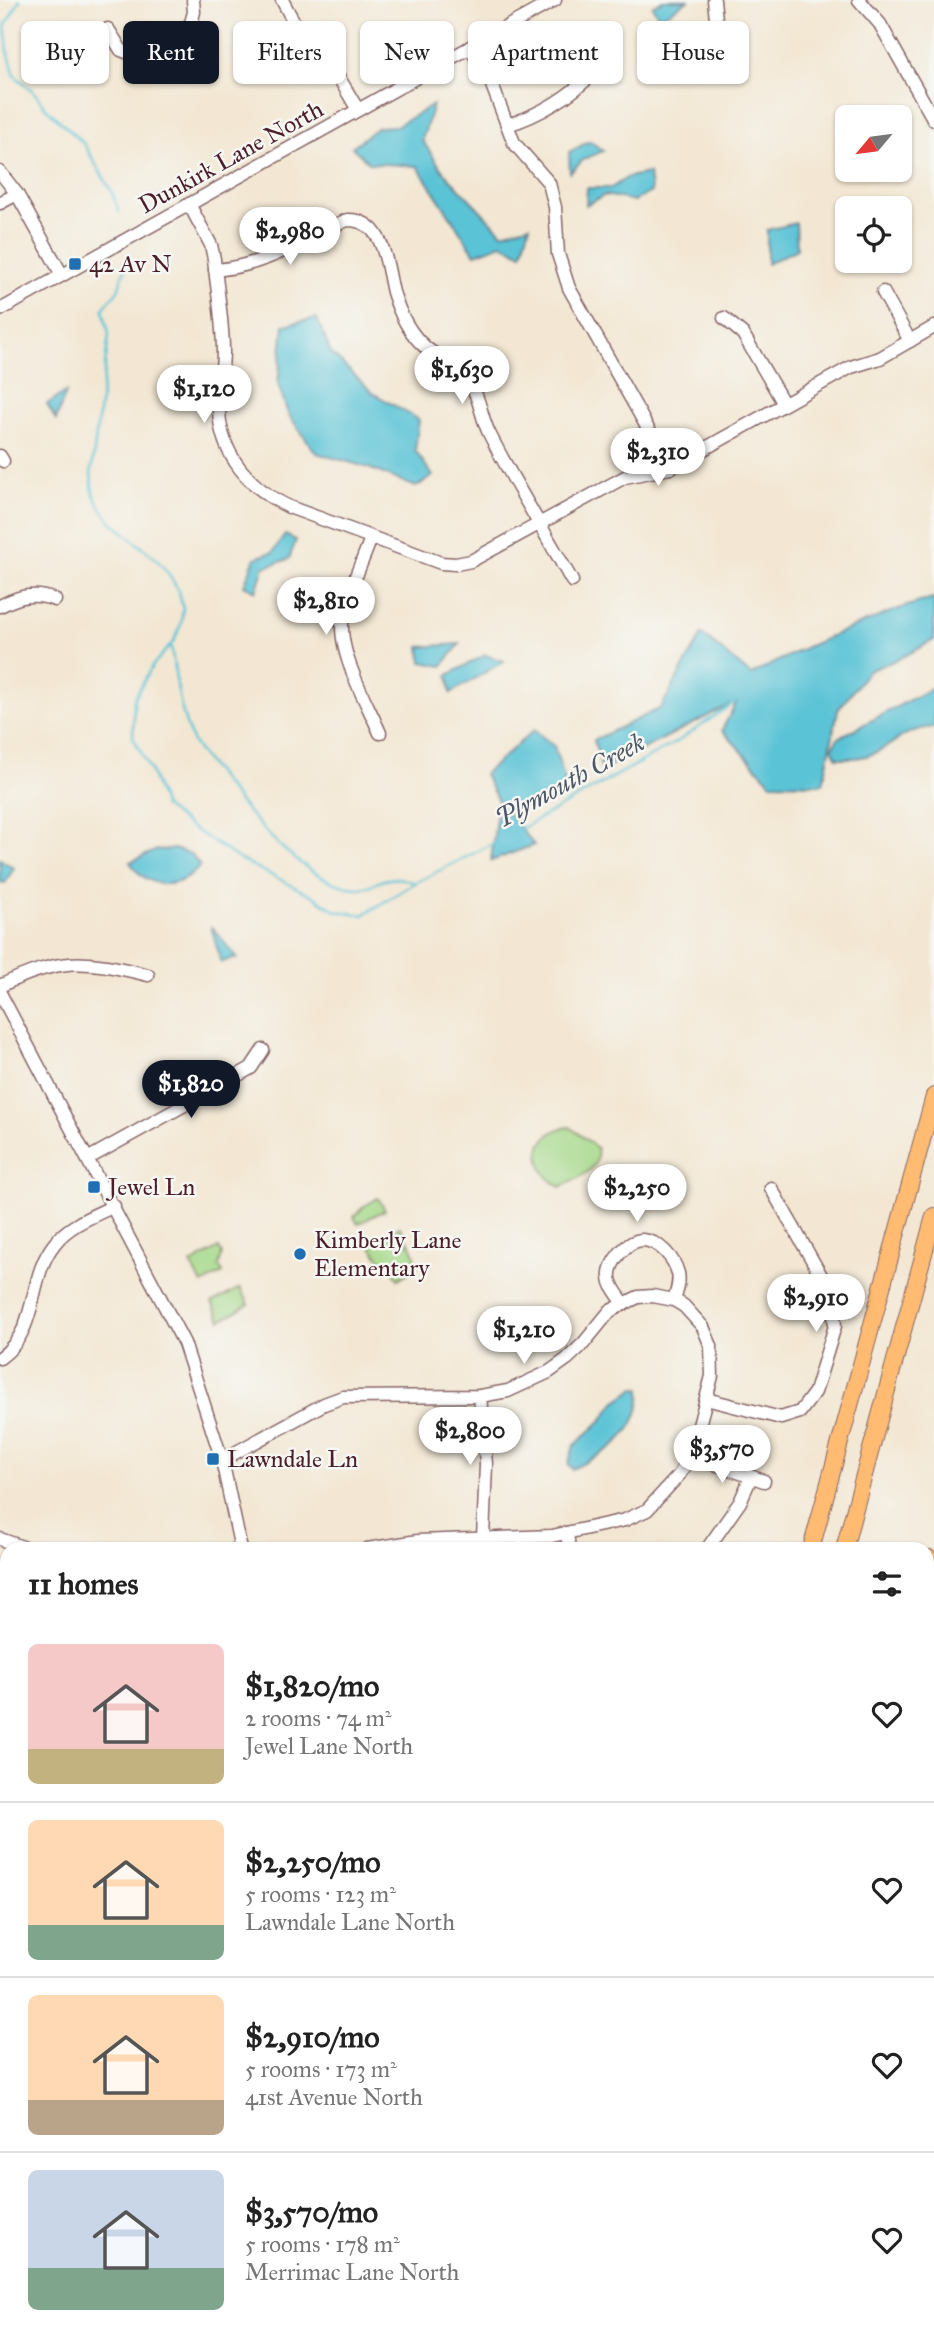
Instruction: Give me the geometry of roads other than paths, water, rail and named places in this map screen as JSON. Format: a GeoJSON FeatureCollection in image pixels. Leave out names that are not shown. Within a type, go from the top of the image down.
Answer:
{"type":"FeatureCollection","features":[{"type":"Feature","properties":{"kind":"main road"},"geometry":{"type":"LineString","coordinates":[[813,1542],[934,1096]]}},
{"type":"Feature","properties":{"kind":"main road"},"geometry":{"type":"LineString","coordinates":[[846,1542],[934,1216]]}},
{"type":"Feature","properties":{"kind":"street"},"geometry":{"type":"LineString","coordinates":[[109,31],[121,50],[130,56],[151,57],[191,23],[193,0]]}},
{"type":"Feature","properties":{"kind":"street"},"geometry":{"type":"LineString","coordinates":[[282,0],[295,24],[335,71],[358,110]]}},
{"type":"Feature","properties":{"kind":"street","name":"Dunkirk Lane North"},"geometry":{"type":"LineString","coordinates":[[517,21],[555,0]]}},
{"type":"Feature","properties":{"kind":"street"},"geometry":{"type":"LineString","coordinates":[[714,0],[716,21]]}},
{"type":"Feature","properties":{"kind":"street"},"geometry":{"type":"LineString","coordinates":[[859,0],[880,24],[934,120]]}},
{"type":"Feature","properties":{"kind":"street","name":"Dunkirk Lane North"},"geometry":{"type":"LineString","coordinates":[[0,310],[468,48]]}},
{"type":"Feature","properties":{"kind":"street"},"geometry":{"type":"LineString","coordinates":[[491,84],[514,143],[549,183],[555,207],[558,254],[569,288],[670,468]]}},
{"type":"Feature","properties":{"kind":"street"},"geometry":{"type":"LineString","coordinates":[[507,125],[528,117],[580,84]]}},
{"type":"Feature","properties":{"kind":"street"},"geometry":{"type":"LineString","coordinates":[[0,172],[17,194],[62,275]]}},
{"type":"Feature","properties":{"kind":"street"},"geometry":{"type":"LineString","coordinates":[[0,204],[17,194]]}},
{"type":"Feature","properties":{"kind":"street"},"geometry":{"type":"LineString","coordinates":[[189,204],[211,245],[223,352],[219,411],[229,452],[240,470],[271,498],[426,559],[456,564],[484,555],[625,477],[670,468],[851,367],[880,358],[934,327]]}},
{"type":"Feature","properties":{"kind":"street"},"geometry":{"type":"LineString","coordinates":[[215,270],[251,264],[275,256],[347,220],[364,222],[371,227],[380,240],[401,315],[424,346],[463,374],[471,386],[490,435],[572,582]]}},
{"type":"Feature","properties":{"kind":"street"},"geometry":{"type":"LineString","coordinates":[[883,292],[910,341]]}},
{"type":"Feature","properties":{"kind":"street"},"geometry":{"type":"LineString","coordinates":[[724,318],[743,334],[784,404]]}},
{"type":"Feature","properties":{"kind":"street"},"geometry":{"type":"LineString","coordinates":[[371,538],[346,603],[342,632],[348,660],[380,733]]}},
{"type":"Feature","properties":{"kind":"street"},"geometry":{"type":"LineString","coordinates":[[0,606],[19,597],[32,595],[55,600]]}},
{"type":"Feature","properties":{"kind":"street"},"geometry":{"type":"LineString","coordinates":[[0,986],[45,967],[82,962],[148,975]]}},
{"type":"Feature","properties":{"kind":"street"},"geometry":{"type":"LineString","coordinates":[[0,993],[184,1343],[222,1460],[240,1542]]}},
{"type":"Feature","properties":{"kind":"street"},"geometry":{"type":"LineString","coordinates":[[89,1158],[251,1068],[263,1050]]}},
{"type":"Feature","properties":{"kind":"street"},"geometry":{"type":"LineString","coordinates":[[706,1399],[781,1418],[800,1412],[815,1392],[835,1326],[833,1304],[823,1279],[771,1188]]}},
{"type":"Feature","properties":{"kind":"street"},"geometry":{"type":"LineString","coordinates":[[0,1359],[19,1339],[27,1324],[39,1273],[55,1243],[67,1231],[114,1206]]}},
{"type":"Feature","properties":{"kind":"street"},"geometry":{"type":"LineString","coordinates":[[623,1302],[610,1280],[610,1269],[629,1244],[642,1240],[656,1244],[669,1255],[678,1273],[674,1300]]}},
{"type":"Feature","properties":{"kind":"street"},"geometry":{"type":"LineString","coordinates":[[222,1460],[324,1404],[344,1397],[480,1396],[508,1391],[549,1372],[568,1359],[610,1311],[623,1302],[653,1296],[674,1300],[694,1315],[711,1346],[712,1377],[691,1457],[679,1475],[647,1510],[625,1520],[523,1542]]}},
{"type":"Feature","properties":{"kind":"street"},"geometry":{"type":"LineString","coordinates":[[480,1396],[486,1464],[483,1539]]}},
{"type":"Feature","properties":{"kind":"street"},"geometry":{"type":"LineString","coordinates":[[691,1457],[757,1479],[712,1542]]}},
{"type":"Feature","properties":{"kind":"street"},"geometry":{"type":"LineString","coordinates":[[566,1533],[568,1542]]}},
{"type":"Feature","properties":{"kind":"street"},"geometry":{"type":"LineString","coordinates":[[456,1542],[483,1539],[509,1542]]}},
{"type":"Feature","properties":{"kind":"water"},"geometry":{"type":"Polygon","coordinates":[[[663,0],[688,0],[660,18],[652,6],[663,0]]]}},
{"type":"Feature","properties":{"kind":"water"},"geometry":{"type":"Polygon","coordinates":[[[433,105],[422,140],[442,170],[502,233],[530,225],[522,254],[502,244],[475,254],[417,166],[369,163],[352,147],[378,127],[396,126],[433,105]]]}},
{"type":"Feature","properties":{"kind":"water"},"geometry":{"type":"Polygon","coordinates":[[[590,141],[603,151],[584,159],[570,173],[569,152],[590,141]]]}},
{"type":"Feature","properties":{"kind":"water"},"geometry":{"type":"Polygon","coordinates":[[[649,173],[651,192],[634,201],[605,195],[586,205],[587,188],[611,188],[628,177],[649,173]]]}},
{"type":"Feature","properties":{"kind":"water"},"geometry":{"type":"Polygon","coordinates":[[[796,223],[797,249],[767,264],[767,230],[796,223]]]}},
{"type":"Feature","properties":{"kind":"water"},"geometry":{"type":"Polygon","coordinates":[[[317,318],[331,353],[373,393],[419,420],[415,450],[433,476],[416,487],[366,467],[316,453],[288,414],[278,384],[284,325],[317,318]]]}},
{"type":"Feature","properties":{"kind":"water"},"geometry":{"type":"Polygon","coordinates":[[[66,392],[56,420],[47,404],[66,392]]]}},
{"type":"Feature","properties":{"kind":"water"},"geometry":{"type":"Polygon","coordinates":[[[285,535],[296,540],[289,559],[264,567],[256,591],[244,585],[255,558],[273,552],[285,535]]]}},
{"type":"Feature","properties":{"kind":"water"},"geometry":{"type":"Polygon","coordinates":[[[934,599],[934,640],[901,658],[868,671],[838,710],[823,784],[771,783],[722,730],[737,701],[602,770],[594,740],[661,708],[702,634],[751,675],[837,634],[900,609],[934,599]]]}},
{"type":"Feature","properties":{"kind":"water"},"geometry":{"type":"Polygon","coordinates":[[[460,644],[442,666],[422,662],[420,647],[460,644]]]}},
{"type":"Feature","properties":{"kind":"water"},"geometry":{"type":"Polygon","coordinates":[[[485,655],[504,661],[451,693],[448,675],[485,655]]]}},
{"type":"Feature","properties":{"kind":"water"},"geometry":{"type":"Polygon","coordinates":[[[934,687],[934,727],[907,734],[868,756],[837,758],[832,748],[838,738],[934,687]]]}},
{"type":"Feature","properties":{"kind":"water"},"geometry":{"type":"Polygon","coordinates":[[[534,730],[554,746],[567,788],[530,808],[506,810],[534,845],[491,861],[498,801],[484,774],[534,730]]]}},
{"type":"Feature","properties":{"kind":"water"},"geometry":{"type":"Polygon","coordinates":[[[174,849],[191,854],[200,866],[182,880],[173,883],[164,884],[145,878],[130,862],[157,850],[174,849]]]}},
{"type":"Feature","properties":{"kind":"water"},"geometry":{"type":"Polygon","coordinates":[[[0,859],[14,868],[5,883],[0,882],[0,859]]]}},
{"type":"Feature","properties":{"kind":"water"},"geometry":{"type":"Polygon","coordinates":[[[211,926],[237,958],[221,962],[211,926]]]}},
{"type":"Feature","properties":{"kind":"water"},"geometry":{"type":"Polygon","coordinates":[[[635,1388],[641,1388],[640,1404],[629,1429],[611,1448],[572,1469],[568,1464],[574,1446],[603,1419],[615,1402],[635,1388]]]}},
{"type":"Feature","properties":{"kind":"waterway","name":"Plymouth Creek"},"geometry":{"type":"LineString","coordinates":[[20,0],[5,26],[15,76],[84,144],[112,192],[119,212]]}},
{"type":"Feature","properties":{"kind":"waterway","name":"Plymouth Creek"},"geometry":{"type":"LineString","coordinates":[[127,262],[118,290],[103,309],[109,334],[91,475],[93,493],[101,508],[112,522],[156,559],[168,573],[178,590],[183,608],[181,624],[174,641],[153,665],[134,699],[133,737],[150,769],[164,807],[239,859],[313,896],[336,911],[363,915],[415,883],[494,843]]}},
{"type":"Feature","properties":{"kind":"waterway","name":"Plymouth Creek"},"geometry":{"type":"LineString","coordinates":[[171,646],[181,705],[192,740],[243,807],[276,841],[312,871],[349,887],[366,887],[393,878],[415,883]]}},
{"type":"Feature","properties":{"kind":"waterway","name":"Plymouth Creek"},"geometry":{"type":"LineString","coordinates":[[519,830],[680,740],[738,700]]}},
{"type":"Feature","properties":{"kind":"place","name":"42 Av N"},"geometry":{"type":"Point","coordinates":[75,264]}},
{"type":"Feature","properties":{"kind":"place","name":"Jewel Ln"},"geometry":{"type":"Point","coordinates":[94,1187]}},
{"type":"Feature","properties":{"kind":"place","name":"Kimberly Lane Elementary"},"geometry":{"type":"Point","coordinates":[300,1254]}},
{"type":"Feature","properties":{"kind":"place","name":"Lawndale Ln"},"geometry":{"type":"Point","coordinates":[213,1459]}}]}
